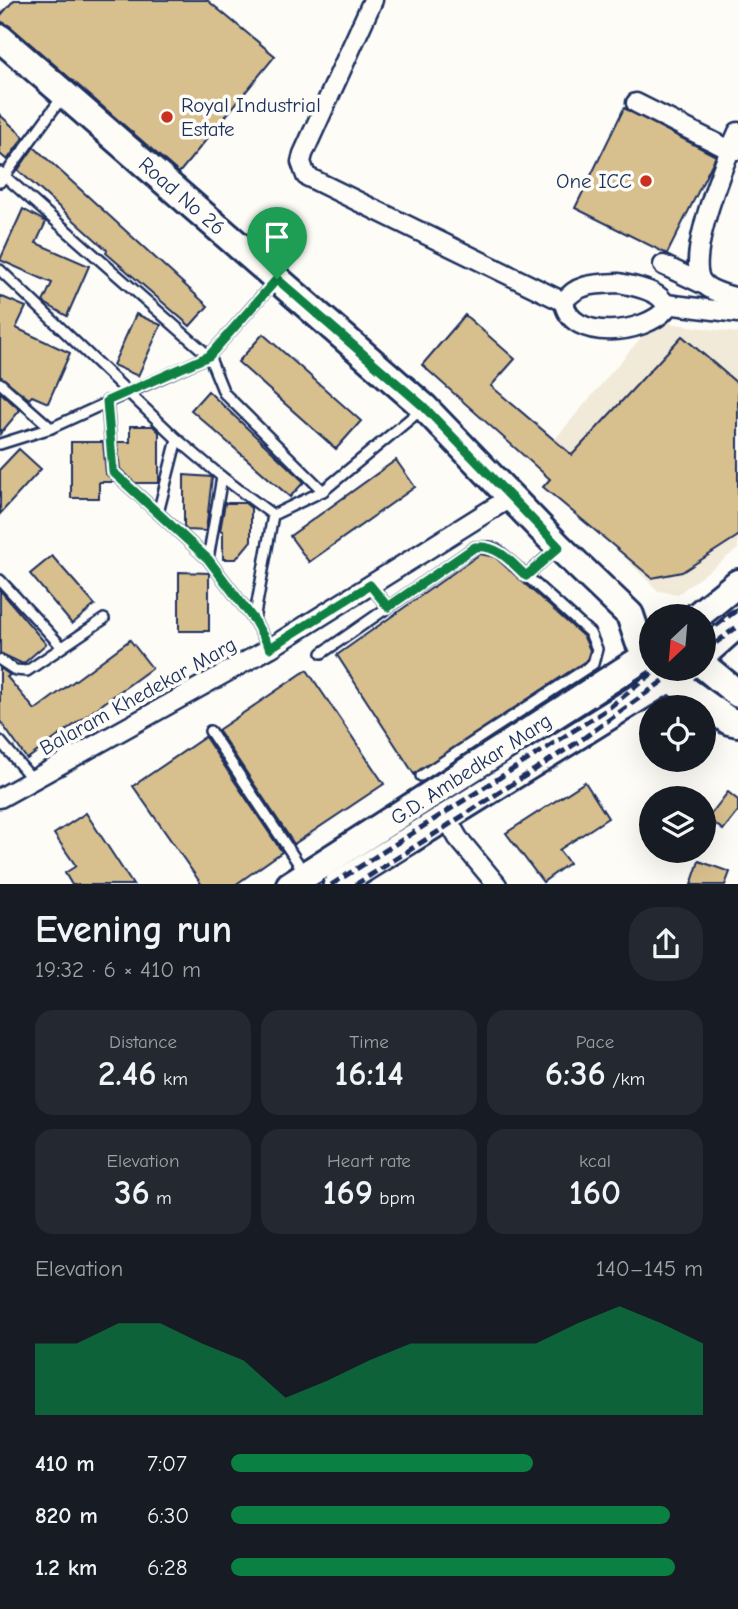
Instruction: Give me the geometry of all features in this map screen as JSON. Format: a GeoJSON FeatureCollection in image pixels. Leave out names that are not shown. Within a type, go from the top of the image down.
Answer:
{"type":"FeatureCollection","features":[{"type":"Feature","properties":{"kind":"street"},"geometry":{"type":"LineString","coordinates":[[373,0],[303,154],[301,162],[306,176],[564,302]]}},
{"type":"Feature","properties":{"kind":"street","name":"Road No 26"},"geometry":{"type":"LineString","coordinates":[[0,38],[424,407],[559,547],[639,617]]}},
{"type":"Feature","properties":{"kind":"street"},"geometry":{"type":"LineString","coordinates":[[636,103],[734,150]]}},
{"type":"Feature","properties":{"kind":"street"},"geometry":{"type":"LineString","coordinates":[[699,276],[697,248],[734,150],[738,132]]}},
{"type":"Feature","properties":{"kind":"street"},"geometry":{"type":"LineString","coordinates":[[664,261],[699,276],[738,298]]}},
{"type":"Feature","properties":{"kind":"street"},"geometry":{"type":"LineString","coordinates":[[666,304],[662,314],[639,327],[596,330],[573,319],[565,310],[564,302],[570,292],[579,288],[619,283],[652,293],[666,304],[738,313]]}},
{"type":"Feature","properties":{"kind":"street","name":"Balaram Khedekar Marg"},"geometry":{"type":"LineString","coordinates":[[0,798],[270,648],[511,497]]}},
{"type":"Feature","properties":{"kind":"street"},"geometry":{"type":"LineString","coordinates":[[713,604],[738,583]]}},
{"type":"Feature","properties":{"kind":"street"},"geometry":{"type":"LineString","coordinates":[[716,643],[738,624]]}},
{"type":"Feature","properties":{"kind":"street","name":"G.D. Ambedkar Marg"},"geometry":{"type":"LineString","coordinates":[[337,884],[431,805],[475,754],[639,674]]}},
{"type":"Feature","properties":{"kind":"street"},"geometry":{"type":"LineString","coordinates":[[716,676],[738,694]]}},
{"type":"Feature","properties":{"kind":"street","name":"G.D. Ambedkar Marg"},"geometry":{"type":"LineString","coordinates":[[298,880],[431,805],[639,677]]}},
{"type":"Feature","properties":{"kind":"street"},"geometry":{"type":"LineString","coordinates":[[683,681],[729,721],[738,723]]}},
{"type":"Feature","properties":{"kind":"street"},"geometry":{"type":"LineString","coordinates":[[431,805],[497,884]]}},
{"type":"Feature","properties":{"kind":"lane"},"geometry":{"type":"LineString","coordinates":[[64,93],[1,177],[209,356],[225,393],[323,491]]}},
{"type":"Feature","properties":{"kind":"lane"},"geometry":{"type":"LineString","coordinates":[[0,270],[177,439],[222,477],[274,515]]}},
{"type":"Feature","properties":{"kind":"lane"},"geometry":{"type":"LineString","coordinates":[[0,444],[51,428],[209,356],[277,279]]}},
{"type":"Feature","properties":{"kind":"lane"},"geometry":{"type":"LineString","coordinates":[[0,383],[51,428]]}},
{"type":"Feature","properties":{"kind":"lane"},"geometry":{"type":"LineString","coordinates":[[107,401],[113,472],[208,559],[254,620],[270,648]]}},
{"type":"Feature","properties":{"kind":"lane"},"geometry":{"type":"LineString","coordinates":[[274,515],[323,491],[424,407]]}},
{"type":"Feature","properties":{"kind":"lane"},"geometry":{"type":"LineString","coordinates":[[0,431],[9,439]]}},
{"type":"Feature","properties":{"kind":"lane"},"geometry":{"type":"LineString","coordinates":[[158,513],[177,439]]}},
{"type":"Feature","properties":{"kind":"lane"},"geometry":{"type":"LineString","coordinates":[[208,559],[222,477]]}},
{"type":"Feature","properties":{"kind":"lane"},"geometry":{"type":"LineString","coordinates":[[254,620],[274,515]]}},
{"type":"Feature","properties":{"kind":"lane"},"geometry":{"type":"LineString","coordinates":[[322,653],[475,547],[490,547],[499,551],[590,634],[595,642],[597,655],[593,664],[475,754]]}},
{"type":"Feature","properties":{"kind":"lane"},"geometry":{"type":"LineString","coordinates":[[526,576],[559,547]]}},
{"type":"Feature","properties":{"kind":"lane"},"geometry":{"type":"LineString","coordinates":[[0,580],[62,647]]}},
{"type":"Feature","properties":{"kind":"lane"},"geometry":{"type":"LineString","coordinates":[[370,585],[388,607]]}},
{"type":"Feature","properties":{"kind":"lane"},"geometry":{"type":"LineString","coordinates":[[0,660],[7,667],[27,671],[104,619]]}},
{"type":"Feature","properties":{"kind":"lane"},"geometry":{"type":"LineString","coordinates":[[210,731],[298,880]]}},
{"type":"Feature","properties":{"kind":"lane"},"geometry":{"type":"LineString","coordinates":[[0,741],[33,780]]}},
{"type":"Feature","properties":{"kind":"shaded area"},"geometry":{"type":"Polygon","coordinates":[[[655,321],[738,333],[738,549],[678,594],[658,591],[533,465],[655,321]]]}},
{"type":"Feature","properties":{"kind":"building","name":"Royal Industrial Estate"},"geometry":{"type":"Polygon","coordinates":[[[14,0],[207,0],[275,56],[179,173],[10,26],[0,21],[0,16],[14,0]]]}},
{"type":"Feature","properties":{"kind":"building","name":"One ICC"},"geometry":{"type":"Polygon","coordinates":[[[624,108],[716,156],[667,254],[575,208],[624,108]]]}},
{"type":"Feature","properties":{"kind":"building"},"geometry":{"type":"Polygon","coordinates":[[[0,115],[24,137],[7,160],[0,154],[0,115]]]}},
{"type":"Feature","properties":{"kind":"building"},"geometry":{"type":"Polygon","coordinates":[[[34,147],[208,306],[190,326],[106,253],[107,250],[18,170],[34,147]]]}},
{"type":"Feature","properties":{"kind":"building"},"geometry":{"type":"Polygon","coordinates":[[[23,209],[46,222],[36,243],[89,266],[67,316],[43,302],[52,283],[0,260],[23,209]]]}},
{"type":"Feature","properties":{"kind":"building"},"geometry":{"type":"Polygon","coordinates":[[[0,296],[26,307],[16,328],[70,353],[48,403],[32,396],[29,399],[0,376],[0,296]]]}},
{"type":"Feature","properties":{"kind":"building"},"geometry":{"type":"Polygon","coordinates":[[[136,314],[161,325],[138,376],[113,365],[136,314]]]}},
{"type":"Feature","properties":{"kind":"building"},"geometry":{"type":"Polygon","coordinates":[[[465,315],[515,359],[491,386],[572,455],[682,336],[738,384],[738,536],[682,572],[652,578],[543,487],[550,479],[422,365],[465,315]]]}},
{"type":"Feature","properties":{"kind":"building"},"geometry":{"type":"Polygon","coordinates":[[[263,334],[361,421],[336,449],[238,362],[263,334]]]}},
{"type":"Feature","properties":{"kind":"building"},"geometry":{"type":"Polygon","coordinates":[[[208,391],[304,482],[290,497],[191,410],[208,391]]]}},
{"type":"Feature","properties":{"kind":"building"},"geometry":{"type":"Polygon","coordinates":[[[0,392],[20,410],[0,434],[0,392]]]}},
{"type":"Feature","properties":{"kind":"building"},"geometry":{"type":"Polygon","coordinates":[[[130,426],[153,426],[159,432],[159,483],[135,483],[120,469],[117,442],[130,442],[130,426]]]}},
{"type":"Feature","properties":{"kind":"building"},"geometry":{"type":"Polygon","coordinates":[[[71,442],[103,442],[106,474],[114,482],[99,482],[99,498],[71,498],[71,442]]]}},
{"type":"Feature","properties":{"kind":"building"},"geometry":{"type":"Polygon","coordinates":[[[19,449],[41,469],[0,514],[0,469],[19,449]]]}},
{"type":"Feature","properties":{"kind":"building"},"geometry":{"type":"Polygon","coordinates":[[[396,460],[415,487],[309,562],[290,536],[396,460]]]}},
{"type":"Feature","properties":{"kind":"building"},"geometry":{"type":"Polygon","coordinates":[[[184,475],[212,477],[206,531],[187,530],[184,527],[184,475]]]}},
{"type":"Feature","properties":{"kind":"building"},"geometry":{"type":"Polygon","coordinates":[[[225,503],[245,503],[251,508],[251,541],[236,559],[223,559],[223,531],[220,531],[225,503]]]}},
{"type":"Feature","properties":{"kind":"building"},"geometry":{"type":"Polygon","coordinates":[[[480,554],[495,557],[584,637],[590,650],[587,660],[414,774],[337,655],[480,554]]]}},
{"type":"Feature","properties":{"kind":"building"},"geometry":{"type":"Polygon","coordinates":[[[52,556],[95,605],[72,624],[30,574],[52,556]]]}},
{"type":"Feature","properties":{"kind":"building"},"geometry":{"type":"Polygon","coordinates":[[[179,572],[209,573],[209,631],[179,631],[179,572]]]}},
{"type":"Feature","properties":{"kind":"building"},"geometry":{"type":"Polygon","coordinates":[[[0,590],[46,644],[23,664],[0,653],[0,590]]]}},
{"type":"Feature","properties":{"kind":"building"},"geometry":{"type":"Polygon","coordinates":[[[130,640],[152,668],[27,759],[0,721],[0,668],[10,675],[7,677],[35,710],[130,640]]]}},
{"type":"Feature","properties":{"kind":"building"},"geometry":{"type":"Polygon","coordinates":[[[307,670],[384,784],[294,844],[218,730],[307,670]]]}},
{"type":"Feature","properties":{"kind":"building"},"geometry":{"type":"Polygon","coordinates":[[[205,737],[282,852],[236,884],[201,884],[133,786],[205,737]]]}},
{"type":"Feature","properties":{"kind":"building"},"geometry":{"type":"Polygon","coordinates":[[[585,782],[608,818],[559,850],[569,863],[543,882],[506,833],[585,782]]]}},
{"type":"Feature","properties":{"kind":"building"},"geometry":{"type":"Polygon","coordinates":[[[728,792],[738,800],[738,811],[723,830],[716,824],[716,808],[728,792]]]}},
{"type":"Feature","properties":{"kind":"building"},"geometry":{"type":"Polygon","coordinates":[[[86,813],[132,884],[71,884],[65,873],[76,866],[54,834],[86,813]]]}},
{"type":"Feature","properties":{"kind":"building"},"geometry":{"type":"Polygon","coordinates":[[[698,863],[730,872],[725,884],[691,884],[698,863]]]}},
{"type":"Feature","properties":{"kind":"railway"},"geometry":{"type":"LineString","coordinates":[[716,626],[738,609]]}},
{"type":"Feature","properties":{"kind":"railway"},"geometry":{"type":"LineString","coordinates":[[716,643],[738,626]]}},
{"type":"Feature","properties":{"kind":"railway"},"geometry":{"type":"LineString","coordinates":[[333,884],[606,710],[643,681]]}},
{"type":"Feature","properties":{"kind":"railway"},"geometry":{"type":"LineString","coordinates":[[357,884],[581,740],[663,681]]}},
{"type":"Feature","properties":{"kind":"place","name":"Royal Industrial Estate"},"geometry":{"type":"Point","coordinates":[167,117]}},
{"type":"Feature","properties":{"kind":"place","name":"One ICC"},"geometry":{"type":"Point","coordinates":[646,181]}},
{"type":"Feature","properties":{"kind":"route"},"geometry":{"type":"LineString","coordinates":[[277,279],[424,407],[559,547],[526,576],[499,551],[490,547],[475,547],[388,607],[370,585],[270,648],[254,620],[208,559],[113,472],[107,401],[209,356],[277,279]]}}]}
